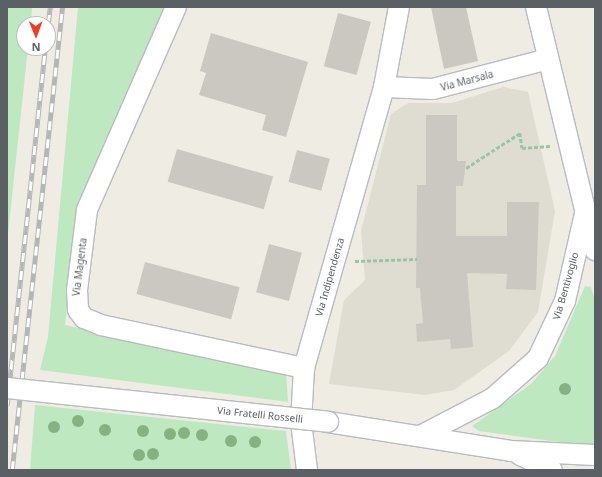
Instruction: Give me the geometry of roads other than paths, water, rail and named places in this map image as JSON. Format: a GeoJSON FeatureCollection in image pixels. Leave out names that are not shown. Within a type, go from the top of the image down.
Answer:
{"type":"FeatureCollection","features":[{"type":"Feature","properties":{"kind":"street","name":"Via Magenta"},"geometry":{"type":"LineString","coordinates":[[176,7],[87,210],[76,303],[78,310],[88,320],[101,325],[304,368]]}},
{"type":"Feature","properties":{"kind":"street","name":"Via Indipendenza"},"geometry":{"type":"LineString","coordinates":[[308,470],[301,422],[304,368],[384,87],[399,7]]}},
{"type":"Feature","properties":{"kind":"street","name":"Via Bentivoglio"},"geometry":{"type":"LineString","coordinates":[[536,7],[568,144],[595,250]]}},
{"type":"Feature","properties":{"kind":"street","name":"Via Marsala"},"geometry":{"type":"LineString","coordinates":[[384,87],[433,90],[548,59]]}},
{"type":"Feature","properties":{"kind":"street","name":"Via Bentivoglio"},"geometry":{"type":"LineString","coordinates":[[422,435],[493,398],[538,358],[564,300],[585,214]]}},
{"type":"Feature","properties":{"kind":"street","name":"Via Fratelli Rosselli"},"geometry":{"type":"LineString","coordinates":[[7,388],[328,422],[422,435],[511,451]]}},
{"type":"Feature","properties":{"kind":"street"},"geometry":{"type":"LineString","coordinates":[[511,451],[595,456]]}},
{"type":"Feature","properties":{"kind":"street"},"geometry":{"type":"LineString","coordinates":[[511,451],[552,470]]}},
{"type":"Feature","properties":{"kind":"railway"},"geometry":{"type":"LineString","coordinates":[[49,16],[50,7]]}},
{"type":"Feature","properties":{"kind":"railway"},"geometry":{"type":"LineString","coordinates":[[12,470],[62,7]]}},
{"type":"Feature","properties":{"kind":"railway"},"geometry":{"type":"LineString","coordinates":[[7,405],[44,56]]}}]}
